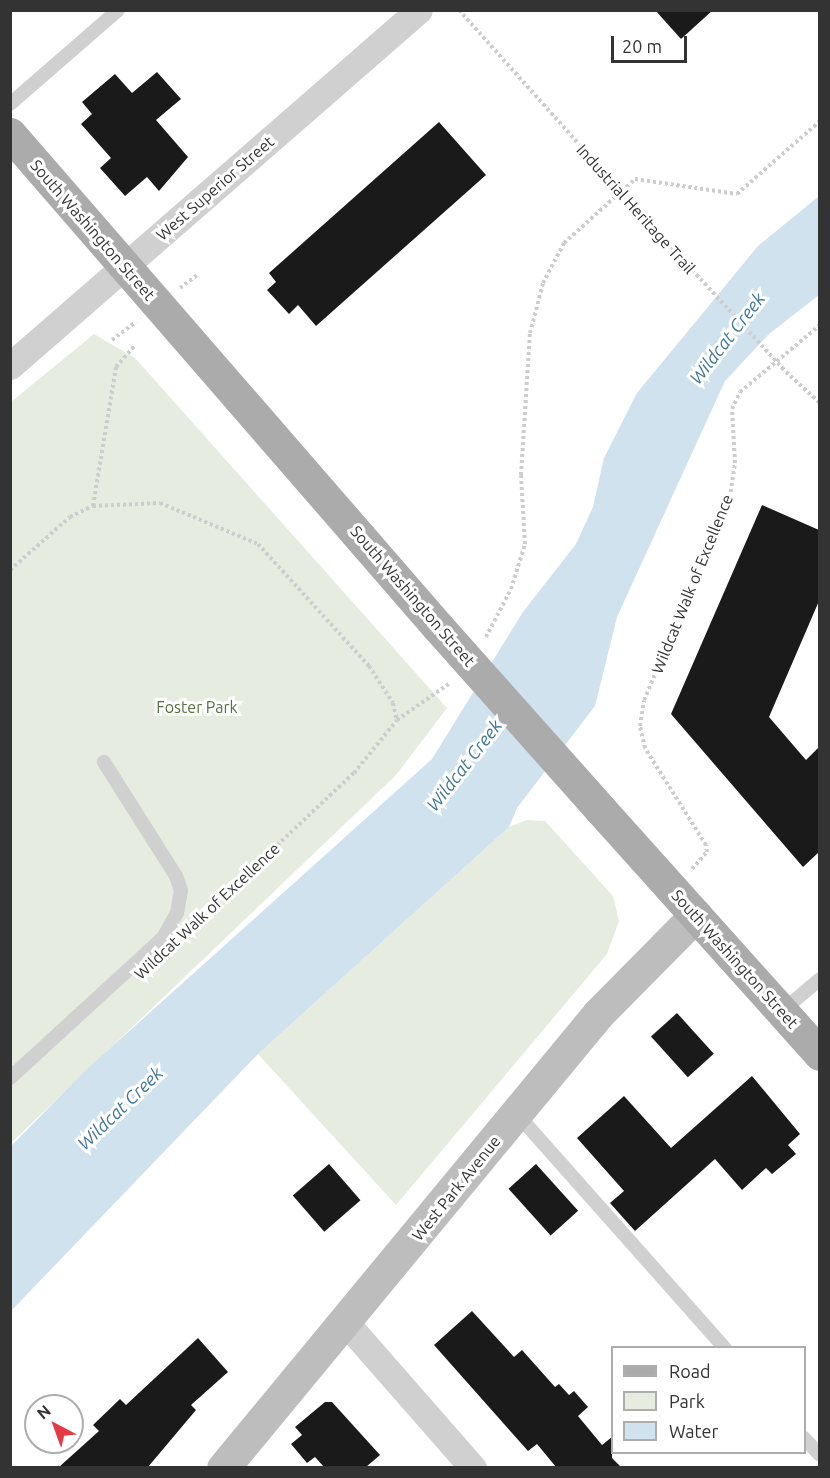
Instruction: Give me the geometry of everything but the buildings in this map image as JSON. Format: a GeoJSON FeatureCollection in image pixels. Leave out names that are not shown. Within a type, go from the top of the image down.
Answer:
{"type":"FeatureCollection","features":[{"type":"Feature","properties":{"kind":"main road","name":"South Washington Street"},"geometry":{"type":"LineString","coordinates":[[10,134],[438,627],[819,1054]]}},
{"type":"Feature","properties":{"kind":"main road","name":"West Park Avenue"},"geometry":{"type":"LineString","coordinates":[[222,1467],[346,1323],[598,1014],[696,915]]}},
{"type":"Feature","properties":{"kind":"street","name":"West Superior Street"},"geometry":{"type":"LineString","coordinates":[[10,366],[419,10]]}},
{"type":"Feature","properties":{"kind":"street"},"geometry":{"type":"LineString","coordinates":[[346,1323],[473,1467]]}},
{"type":"Feature","properties":{"kind":"lane"},"geometry":{"type":"LineString","coordinates":[[10,104],[118,10]]}},
{"type":"Feature","properties":{"kind":"lane"},"geometry":{"type":"LineString","coordinates":[[10,1078],[163,938],[177,913],[182,891],[176,876],[104,762]]}},
{"type":"Feature","properties":{"kind":"lane"},"geometry":{"type":"LineString","coordinates":[[782,1011],[819,979]]}},
{"type":"Feature","properties":{"kind":"lane"},"geometry":{"type":"LineString","coordinates":[[517,1114],[724,1346]]}},
{"type":"Feature","properties":{"kind":"lane"},"geometry":{"type":"LineString","coordinates":[[806,1440],[819,1455]]}},
{"type":"Feature","properties":{"kind":"path","name":"Industrial Heritage Trail"},"geometry":{"type":"LineString","coordinates":[[459,10],[620,193],[786,372],[819,403]]}},
{"type":"Feature","properties":{"kind":"path"},"geometry":{"type":"LineString","coordinates":[[481,646],[511,589],[525,544],[526,362],[543,283],[564,243],[620,193],[642,178],[728,196],[737,194],[819,121]]}},
{"type":"Feature","properties":{"kind":"path","name":"Wildcat Walk of Excellence"},"geometry":{"type":"LineString","coordinates":[[702,860],[706,846],[645,748],[640,726],[644,700],[729,504],[735,470],[732,409],[740,392],[819,325]]}},
{"type":"Feature","properties":{"kind":"path"},"geometry":{"type":"LineString","coordinates":[[93,506],[116,367],[134,346]]}},
{"type":"Feature","properties":{"kind":"path"},"geometry":{"type":"LineString","coordinates":[[10,570],[70,517],[93,506],[160,503],[258,544],[369,666],[393,703],[397,720]]}},
{"type":"Feature","properties":{"kind":"path","name":"Wildcat Walk of Excellence"},"geometry":{"type":"LineString","coordinates":[[191,926],[354,772],[397,720],[456,678]]}},
{"type":"Feature","properties":{"kind":"green space","name":"Foster Park"},"geometry":{"type":"Polygon","coordinates":[[[94,334],[135,358],[447,708],[396,775],[11,1143],[11,402],[94,334]]]}},
{"type":"Feature","properties":{"kind":"green space"},"geometry":{"type":"Polygon","coordinates":[[[527,820],[545,821],[613,896],[619,921],[607,954],[396,1205],[258,1054],[509,827],[527,820]]]}},
{"type":"Feature","properties":{"kind":"water","name":"Wildcat Creek"},"geometry":{"type":"Polygon","coordinates":[[[819,196],[819,295],[769,334],[725,381],[617,617],[595,706],[517,808],[509,827],[258,1054],[11,1311],[11,1146],[87,1069],[432,759],[523,612],[576,544],[593,507],[604,458],[637,393],[758,246],[819,196]]]}}]}
